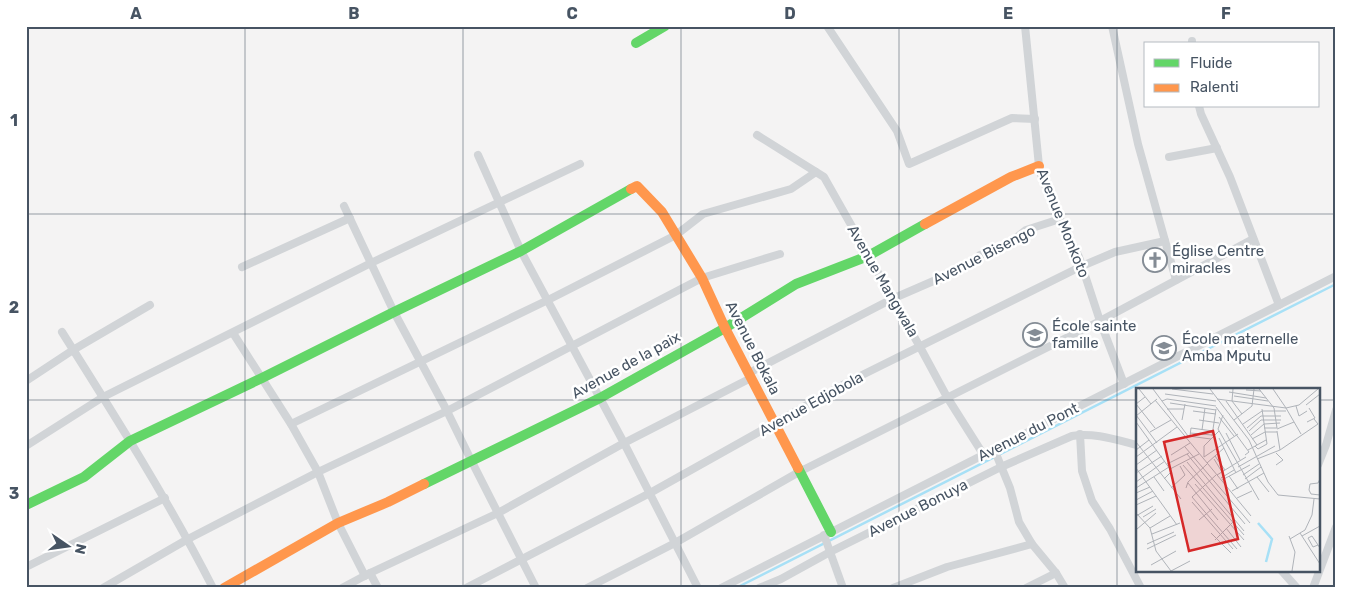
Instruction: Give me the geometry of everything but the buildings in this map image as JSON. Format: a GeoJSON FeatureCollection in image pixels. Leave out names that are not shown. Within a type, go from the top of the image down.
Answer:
{"type":"FeatureCollection","features":[{"type":"Feature","properties":{"kind":"street"},"geometry":{"type":"LineString","coordinates":[[636,43],[665,26]]}},
{"type":"Feature","properties":{"kind":"street"},"geometry":{"type":"LineString","coordinates":[[828,26],[897,131],[910,164],[1012,118],[1035,119]]}},
{"type":"Feature","properties":{"kind":"street","name":"Avenue Monkoto"},"geometry":{"type":"LineString","coordinates":[[1025,26],[1039,166],[1042,178],[1079,256],[1100,321],[1124,384]]}},
{"type":"Feature","properties":{"kind":"street"},"geometry":{"type":"LineString","coordinates":[[1112,26],[1138,144],[1176,280]]}},
{"type":"Feature","properties":{"kind":"street"},"geometry":{"type":"LineString","coordinates":[[1200,108],[1230,177],[1279,305]]}},
{"type":"Feature","properties":{"kind":"street","name":"Avenue Mangwala"},"geometry":{"type":"LineString","coordinates":[[756,135],[824,177],[947,397],[984,454]]}},
{"type":"Feature","properties":{"kind":"street"},"geometry":{"type":"LineString","coordinates":[[1169,157],[1217,148]]}},
{"type":"Feature","properties":{"kind":"street"},"geometry":{"type":"LineString","coordinates":[[478,155],[522,251],[624,443],[698,588]]}},
{"type":"Feature","properties":{"kind":"street"},"geometry":{"type":"LineString","coordinates":[[26,446],[103,397],[371,263],[580,164]]}},
{"type":"Feature","properties":{"kind":"street","name":"Avenue de la paix"},"geometry":{"type":"LineString","coordinates":[[224,588],[338,522],[388,502],[600,398],[725,328],[796,284],[868,256],[1011,178],[1039,166]]}},
{"type":"Feature","properties":{"kind":"street"},"geometry":{"type":"LineString","coordinates":[[291,424],[548,300],[676,235],[703,214],[791,189],[816,172]]}},
{"type":"Feature","properties":{"kind":"street","name":"Avenue Bokala"},"geometry":{"type":"LineString","coordinates":[[522,251],[637,186],[662,212],[702,278],[725,328],[799,472],[828,541]]}},
{"type":"Feature","properties":{"kind":"street"},"geometry":{"type":"LineString","coordinates":[[344,206],[394,312],[421,360],[536,588]]}},
{"type":"Feature","properties":{"kind":"street"},"geometry":{"type":"LineString","coordinates":[[242,267],[350,218]]}},
{"type":"Feature","properties":{"kind":"street","name":"Avenue Bisengo"},"geometry":{"type":"LineString","coordinates":[[342,588],[498,513],[892,299],[968,266],[980,255],[1008,244],[1026,230],[1060,219]]}},
{"type":"Feature","properties":{"kind":"street"},"geometry":{"type":"LineString","coordinates":[[587,588],[675,543],[799,472],[1100,321],[1253,239]]}},
{"type":"Feature","properties":{"kind":"street","name":"Avenue Edjobola"},"geometry":{"type":"LineString","coordinates":[[466,588],[650,494],[848,382],[1082,266],[1115,252],[1165,241]]}},
{"type":"Feature","properties":{"kind":"street"},"geometry":{"type":"LineString","coordinates":[[26,506],[84,477],[130,441],[522,251]]}},
{"type":"Feature","properties":{"kind":"street"},"geometry":{"type":"LineString","coordinates":[[103,588],[188,539],[318,472],[447,411],[702,278],[780,254]]}},
{"type":"Feature","properties":{"kind":"street","name":"Avenue du Pont"},"geometry":{"type":"LineString","coordinates":[[721,588],[828,541],[984,454],[997,457],[1124,384],[1336,276]]}},
{"type":"Feature","properties":{"kind":"street"},"geometry":{"type":"LineString","coordinates":[[26,381],[73,350],[150,306]]}},
{"type":"Feature","properties":{"kind":"street"},"geometry":{"type":"LineString","coordinates":[[62,332],[165,498],[213,588]]}},
{"type":"Feature","properties":{"kind":"street"},"geometry":{"type":"LineString","coordinates":[[233,332],[291,424],[318,472],[338,522],[378,588]]}},
{"type":"Feature","properties":{"kind":"street"},"geometry":{"type":"LineString","coordinates":[[1320,460],[1336,410]]}},
{"type":"Feature","properties":{"kind":"street"},"geometry":{"type":"LineString","coordinates":[[1136,445],[1110,438],[1080,434],[1082,471],[1092,501],[1110,529],[1141,588]]}},
{"type":"Feature","properties":{"kind":"street","name":"Avenue Bonuya"},"geometry":{"type":"LineString","coordinates":[[759,588],[781,578],[828,541],[997,457],[1080,434]]}},
{"type":"Feature","properties":{"kind":"street"},"geometry":{"type":"LineString","coordinates":[[997,457],[1010,488],[1019,522],[1032,544],[1056,573],[1065,588]]}},
{"type":"Feature","properties":{"kind":"street"},"geometry":{"type":"LineString","coordinates":[[26,567],[165,498]]}},
{"type":"Feature","properties":{"kind":"street"},"geometry":{"type":"LineString","coordinates":[[1320,569],[1336,527]]}},
{"type":"Feature","properties":{"kind":"street"},"geometry":{"type":"LineString","coordinates":[[828,541],[843,588]]}},
{"type":"Feature","properties":{"kind":"street"},"geometry":{"type":"LineString","coordinates":[[893,588],[947,567],[1032,544]]}},
{"type":"Feature","properties":{"kind":"street"},"geometry":{"type":"LineString","coordinates":[[1283,572],[1297,588]]}},
{"type":"Feature","properties":{"kind":"street"},"geometry":{"type":"LineString","coordinates":[[1313,588],[1319,572]]}},
{"type":"Feature","properties":{"kind":"street"},"geometry":{"type":"LineString","coordinates":[[1026,588],[1056,573]]}},
{"type":"Feature","properties":{"kind":"street"},"geometry":{"type":"LineString","coordinates":[[781,578],[784,588]]}},
{"type":"Feature","properties":{"kind":"waterway"},"geometry":{"type":"LineString","coordinates":[[736,588],[1336,284]]}},
{"type":"Feature","properties":{"kind":"traffic: fast"},"geometry":{"type":"LineString","coordinates":[[636,43],[665,26]]}},
{"type":"Feature","properties":{"kind":"traffic: fast"},"geometry":{"type":"LineString","coordinates":[[26,505],[84,477],[130,441],[521,251],[631,189]]}},
{"type":"Feature","properties":{"kind":"traffic: fast"},"geometry":{"type":"LineString","coordinates":[[424,484],[600,398],[725,328],[796,284],[868,256],[925,224]]}},
{"type":"Feature","properties":{"kind":"traffic: fast"},"geometry":{"type":"LineString","coordinates":[[798,468],[831,532]]}},
{"type":"Feature","properties":{"kind":"traffic: slow"},"geometry":{"type":"LineString","coordinates":[[925,224],[1011,177],[1039,166]]}},
{"type":"Feature","properties":{"kind":"traffic: slow"},"geometry":{"type":"LineString","coordinates":[[631,189],[637,186],[662,212],[702,278],[725,328],[798,468]]}},
{"type":"Feature","properties":{"kind":"traffic: slow"},"geometry":{"type":"LineString","coordinates":[[224,588],[338,523],[388,502],[424,484]]}},
{"type":"Feature","properties":{"kind":"place","name":"Église Centre miracles"},"geometry":{"type":"Point","coordinates":[1155,260]}},
{"type":"Feature","properties":{"kind":"place","name":"École sainte famille"},"geometry":{"type":"Point","coordinates":[1035,335]}},
{"type":"Feature","properties":{"kind":"place","name":"École maternelle Amba Mputu"},"geometry":{"type":"Point","coordinates":[1164,348]}}]}
